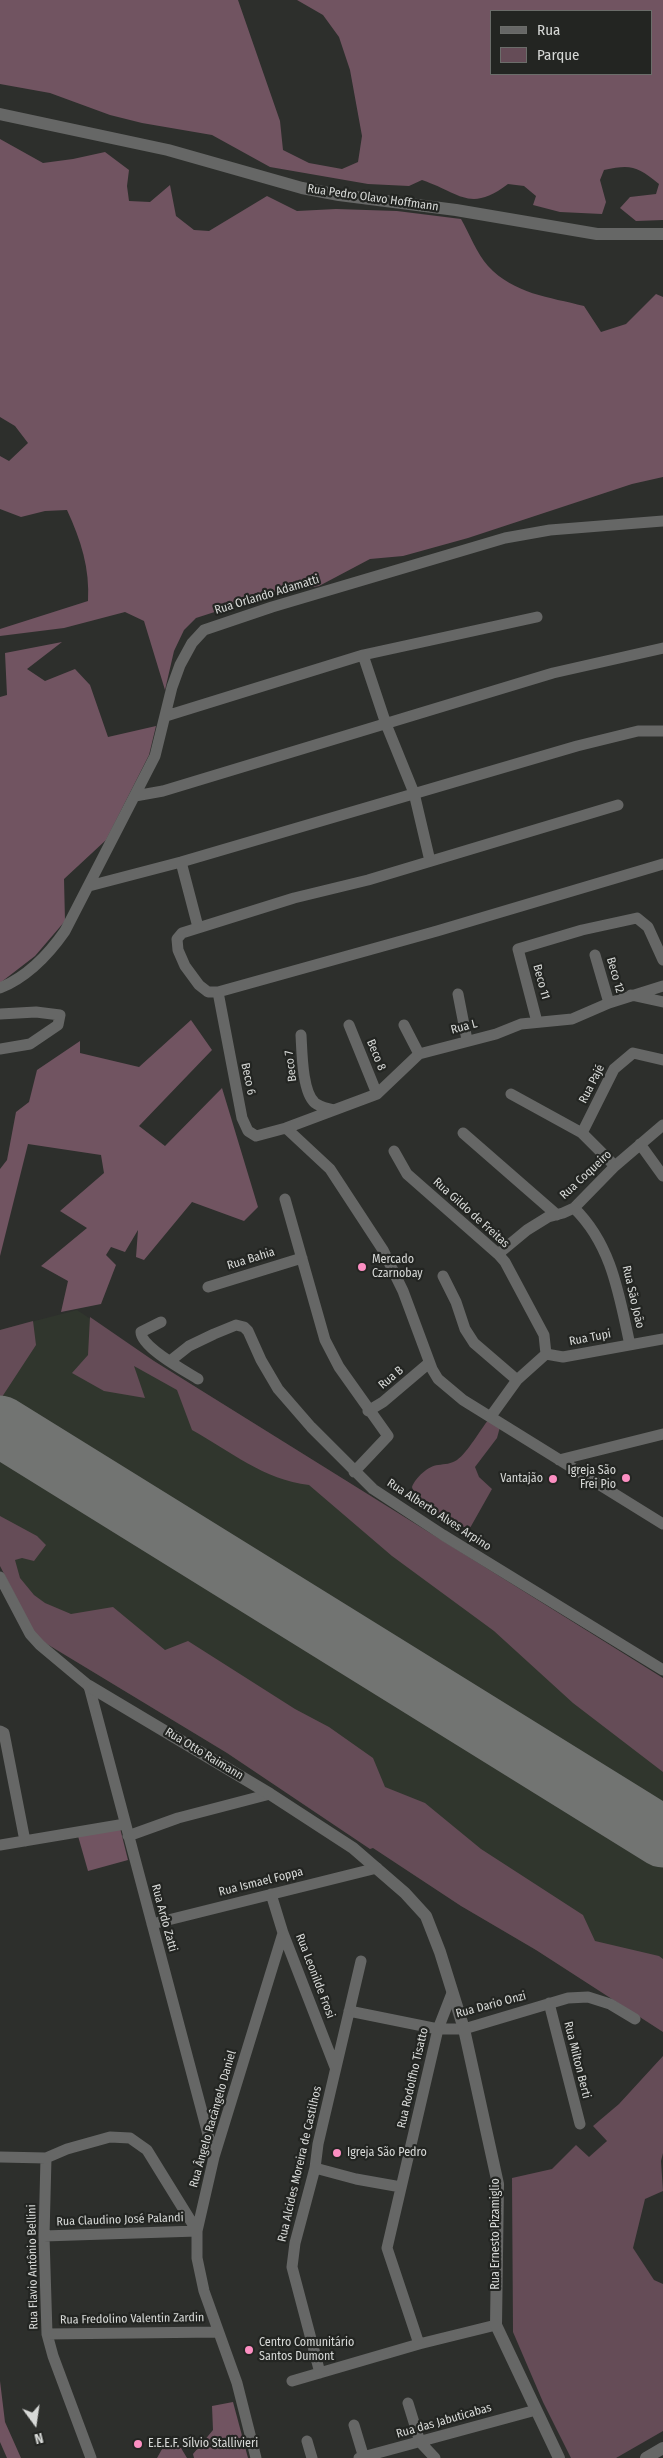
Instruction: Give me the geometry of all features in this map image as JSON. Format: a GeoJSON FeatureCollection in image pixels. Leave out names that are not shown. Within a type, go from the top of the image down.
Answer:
{"type":"FeatureCollection","features":[{"type":"Feature","properties":{"kind":"street","name":"Rua Pedro Olavo Hoffmann"},"geometry":{"type":"LineString","coordinates":[[0,114],[168,150],[302,188],[339,195],[456,210],[598,234],[663,234]]}},
{"type":"Feature","properties":{"kind":"street","name":"Rua Orlando Adamatti"},"geometry":{"type":"LineString","coordinates":[[0,988],[35,966],[52,950],[66,931],[155,756],[172,687],[180,665],[192,643],[204,630],[505,538],[550,530],[663,521]]}},
{"type":"Feature","properties":{"kind":"street"},"geometry":{"type":"LineString","coordinates":[[166,716],[363,655],[537,617]]}},
{"type":"Feature","properties":{"kind":"street"},"geometry":{"type":"LineString","coordinates":[[135,796],[162,791],[553,673],[663,648]]}},
{"type":"Feature","properties":{"kind":"street"},"geometry":{"type":"LineString","coordinates":[[363,655],[386,724],[414,793],[430,860]]}},
{"type":"Feature","properties":{"kind":"street"},"geometry":{"type":"LineString","coordinates":[[89,886],[181,862],[577,746],[638,731],[663,731]]}},
{"type":"Feature","properties":{"kind":"street"},"geometry":{"type":"LineString","coordinates":[[618,805],[198,927],[182,933],[178,939],[178,950],[185,966],[199,985],[208,992],[218,992],[437,931],[663,864]]}},
{"type":"Feature","properties":{"kind":"street"},"geometry":{"type":"LineString","coordinates":[[181,862],[198,927]]}},
{"type":"Feature","properties":{"kind":"street","name":"Beco 11"},"geometry":{"type":"LineString","coordinates":[[537,1022],[518,949],[612,922],[637,918],[648,927],[663,960]]}},
{"type":"Feature","properties":{"kind":"street","name":"Beco 12"},"geometry":{"type":"LineString","coordinates":[[595,955],[609,1003]]}},
{"type":"Feature","properties":{"kind":"street","name":"Rua L"},"geometry":{"type":"LineString","coordinates":[[286,1128],[377,1094],[419,1054],[537,1022],[572,1019],[631,995],[663,986]]}},
{"type":"Feature","properties":{"kind":"street","name":"Beco 6"},"geometry":{"type":"LineString","coordinates":[[218,992],[233,1077],[242,1118],[248,1132],[256,1136],[286,1128]]}},
{"type":"Feature","properties":{"kind":"street"},"geometry":{"type":"LineString","coordinates":[[458,994],[467,1040]]}},
{"type":"Feature","properties":{"kind":"street"},"geometry":{"type":"LineString","coordinates":[[631,995],[663,1002]]}},
{"type":"Feature","properties":{"kind":"street"},"geometry":{"type":"LineString","coordinates":[[0,1014],[36,1012],[60,1015],[58,1025],[30,1044],[0,1049]]}},
{"type":"Feature","properties":{"kind":"street"},"geometry":{"type":"LineString","coordinates":[[404,1025],[419,1054]]}},
{"type":"Feature","properties":{"kind":"street","name":"Beco 8"},"geometry":{"type":"LineString","coordinates":[[349,1026],[377,1094]]}},
{"type":"Feature","properties":{"kind":"street","name":"Beco 7"},"geometry":{"type":"LineString","coordinates":[[302,1035],[306,1084],[310,1095],[314,1102],[333,1110]]}},
{"type":"Feature","properties":{"kind":"street","name":"Rua Pajé"},"geometry":{"type":"LineString","coordinates":[[582,1133],[619,1063],[633,1054],[663,1060]]}},
{"type":"Feature","properties":{"kind":"street"},"geometry":{"type":"LineString","coordinates":[[511,1094],[582,1133],[615,1166]]}},
{"type":"Feature","properties":{"kind":"street","name":"Rua Coqueiro"},"geometry":{"type":"LineString","coordinates":[[498,1254],[526,1230],[548,1217],[574,1208],[615,1166],[663,1125]]}},
{"type":"Feature","properties":{"kind":"street"},"geometry":{"type":"LineString","coordinates":[[286,1128],[330,1170],[383,1250],[403,1291],[430,1363],[438,1379],[453,1393],[663,1524]]}},
{"type":"Feature","properties":{"kind":"street"},"geometry":{"type":"LineString","coordinates":[[463,1133],[557,1215]]}},
{"type":"Feature","properties":{"kind":"street"},"geometry":{"type":"LineString","coordinates":[[640,1144],[663,1176]]}},
{"type":"Feature","properties":{"kind":"street","name":"Rua Gildo de Freitas"},"geometry":{"type":"LineString","coordinates":[[394,1151],[407,1174],[498,1254],[544,1335],[546,1354]]}},
{"type":"Feature","properties":{"kind":"street"},"geometry":{"type":"LineString","coordinates":[[285,1199],[317,1318],[325,1340],[339,1367],[368,1411],[388,1436],[354,1472]]}},
{"type":"Feature","properties":{"kind":"street","name":"Rua São João"},"geometry":{"type":"LineString","coordinates":[[574,1208],[595,1233],[612,1266],[630,1345]]}},
{"type":"Feature","properties":{"kind":"street","name":"Rua Bahia"},"geometry":{"type":"LineString","coordinates":[[208,1287],[302,1258]]}},
{"type":"Feature","properties":{"kind":"street"},"geometry":{"type":"LineString","coordinates":[[443,1276],[456,1302],[465,1329],[474,1343],[517,1380]]}},
{"type":"Feature","properties":{"kind":"street"},"geometry":{"type":"LineString","coordinates":[[161,1322],[144,1328],[141,1336],[153,1349],[198,1379]]}},
{"type":"Feature","properties":{"kind":"street","name":"Rua Alberto Alves Arpino"},"geometry":{"type":"LineString","coordinates":[[170,1361],[189,1346],[236,1325],[248,1330],[261,1360],[278,1389],[354,1472],[373,1489],[443,1535],[663,1670]]}},
{"type":"Feature","properties":{"kind":"street","name":"Rua Tupi"},"geometry":{"type":"LineString","coordinates":[[546,1354],[563,1358],[663,1339]]}},
{"type":"Feature","properties":{"kind":"street"},"geometry":{"type":"LineString","coordinates":[[491,1416],[517,1380],[546,1354]]}},
{"type":"Feature","properties":{"kind":"street","name":"Rua B"},"geometry":{"type":"LineString","coordinates":[[368,1411],[383,1402],[430,1363]]}},
{"type":"Feature","properties":{"kind":"street"},"geometry":{"type":"LineString","coordinates":[[559,1460],[663,1434]]}},
{"type":"Feature","properties":{"kind":"street","name":"Rua Otto Raimann"},"geometry":{"type":"LineString","coordinates":[[0,1577],[30,1634],[40,1645],[89,1686],[270,1794],[353,1848],[405,1893],[426,1916]]}},
{"type":"Feature","properties":{"kind":"street","name":"Rua Ardo Zatti"},"geometry":{"type":"LineString","coordinates":[[89,1686],[214,2157]]}},
{"type":"Feature","properties":{"kind":"street"},"geometry":{"type":"LineString","coordinates":[[0,1731],[4,1733],[25,1841]]}},
{"type":"Feature","properties":{"kind":"street"},"geometry":{"type":"LineString","coordinates":[[128,1836],[178,1818],[270,1794]]}},
{"type":"Feature","properties":{"kind":"street"},"geometry":{"type":"LineString","coordinates":[[0,1845],[125,1824]]}},
{"type":"Feature","properties":{"kind":"street","name":"Rua Ismael Foppa"},"geometry":{"type":"LineString","coordinates":[[152,1924],[377,1868]]}},
{"type":"Feature","properties":{"kind":"street","name":"Rua Leonilde Frosi"},"geometry":{"type":"LineString","coordinates":[[271,1894],[283,1933],[335,2068]]}},
{"type":"Feature","properties":{"kind":"street","name":"Rua Ernesto Pizamiglio"},"geometry":{"type":"LineString","coordinates":[[426,1916],[440,1952],[464,2029],[498,2184],[496,2325],[559,2458]]}},
{"type":"Feature","properties":{"kind":"street","name":"Rua Ângelo Racângelo Daniel"},"geometry":{"type":"LineString","coordinates":[[256,2458],[240,2390],[217,2332],[204,2291],[197,2258],[198,2231],[214,2157],[283,1933]]}},
{"type":"Feature","properties":{"kind":"street","name":"Rua Alcides Moreira de Castilhos"},"geometry":{"type":"LineString","coordinates":[[320,2373],[292,2267],[295,2243],[315,2168],[318,2144],[361,1961]]}},
{"type":"Feature","properties":{"kind":"street","name":"Rua Rodolfho Tisatto"},"geometry":{"type":"LineString","coordinates":[[420,2344],[388,2248],[438,2029],[452,1993]]}},
{"type":"Feature","properties":{"kind":"street","name":"Rua Dario Onzi"},"geometry":{"type":"LineString","coordinates":[[349,2011],[438,2029],[464,2029],[568,1998],[588,1997],[610,2004],[635,2019]]}},
{"type":"Feature","properties":{"kind":"street","name":"Rua Milton Berti"},"geometry":{"type":"LineString","coordinates":[[549,2003],[580,2124]]}},
{"type":"Feature","properties":{"kind":"street"},"geometry":{"type":"LineString","coordinates":[[0,2157],[46,2158],[66,2149],[110,2137],[130,2138],[147,2150],[198,2231]]}},
{"type":"Feature","properties":{"kind":"street","name":"Rua Flavio Antônio Bellini"},"geometry":{"type":"LineString","coordinates":[[46,2158],[44,2236],[47,2334],[52,2356],[91,2458]]}},
{"type":"Feature","properties":{"kind":"street"},"geometry":{"type":"LineString","coordinates":[[315,2168],[356,2179],[401,2187]]}},
{"type":"Feature","properties":{"kind":"street","name":"Rua Claudino José Palandi"},"geometry":{"type":"LineString","coordinates":[[44,2236],[198,2231]]}},
{"type":"Feature","properties":{"kind":"street"},"geometry":{"type":"LineString","coordinates":[[292,2381],[420,2344],[496,2325]]}},
{"type":"Feature","properties":{"kind":"street","name":"Rua Fredolino Valentin Zardin"},"geometry":{"type":"LineString","coordinates":[[47,2334],[217,2332]]}},
{"type":"Feature","properties":{"kind":"street"},"geometry":{"type":"LineString","coordinates":[[408,2403],[420,2442],[435,2458]]}},
{"type":"Feature","properties":{"kind":"street","name":"Rua das Jabuticabas"},"geometry":{"type":"LineString","coordinates":[[362,2458],[536,2410]]}},
{"type":"Feature","properties":{"kind":"street"},"geometry":{"type":"LineString","coordinates":[[354,2425],[362,2458]]}},
{"type":"Feature","properties":{"kind":"street"},"geometry":{"type":"LineString","coordinates":[[307,2441],[312,2458]]}},
{"type":"Feature","properties":{"kind":"street"},"geometry":{"type":"LineString","coordinates":[[646,2458],[663,2448]]}},
{"type":"Feature","properties":{"kind":"shaded area"},"geometry":{"type":"Polygon","coordinates":[[[0,0],[238,0],[280,121],[283,150],[309,163],[342,169],[358,162],[362,136],[350,70],[339,37],[323,15],[297,0],[663,0],[663,220],[636,221],[620,208],[630,197],[656,194],[659,184],[645,173],[633,168],[621,167],[604,170],[600,180],[606,202],[602,214],[560,212],[533,205],[536,196],[524,186],[508,184],[495,193],[474,199],[456,195],[422,180],[409,186],[368,184],[270,167],[212,135],[142,123],[110,115],[50,93],[0,84],[0,0]]]}},
{"type":"Feature","properties":{"kind":"shaded area"},"geometry":{"type":"Polygon","coordinates":[[[0,139],[43,163],[105,152],[129,170],[127,186],[129,201],[150,202],[170,185],[176,216],[194,230],[209,231],[267,196],[297,211],[336,209],[397,211],[461,219],[480,256],[498,275],[521,289],[584,306],[601,332],[626,324],[656,294],[663,297],[663,477],[632,484],[468,538],[403,556],[370,559],[319,586],[250,597],[224,609],[196,618],[184,630],[174,651],[165,690],[144,621],[125,612],[64,628],[0,636],[0,629],[88,601],[88,578],[84,555],[67,510],[45,511],[21,517],[0,509],[0,456],[9,461],[28,443],[15,426],[0,417],[0,139]]]}},
{"type":"Feature","properties":{"kind":"shaded area"},"geometry":{"type":"Polygon","coordinates":[[[62,642],[27,669],[45,681],[75,669],[90,685],[108,737],[156,726],[149,755],[106,840],[64,879],[65,921],[35,956],[0,983],[0,697],[7,695],[5,653],[62,642]]]}},
{"type":"Feature","properties":{"kind":"shaded area"},"geometry":{"type":"Polygon","coordinates":[[[191,1020],[212,1050],[139,1126],[165,1146],[222,1088],[258,1207],[244,1221],[192,1202],[144,1260],[136,1257],[138,1230],[125,1252],[111,1247],[106,1255],[116,1265],[101,1304],[61,1312],[68,1281],[41,1266],[87,1228],[60,1211],[104,1173],[101,1155],[28,1144],[0,1256],[0,1169],[7,1160],[16,1112],[29,1102],[37,1070],[80,1041],[80,1053],[139,1067],[191,1020]]]}},
{"type":"Feature","properties":{"kind":"shaded area"},"geometry":{"type":"Polygon","coordinates":[[[77,1310],[154,1361],[663,1678],[663,2032],[536,1950],[461,1906],[373,1848],[370,1849],[227,1753],[37,1638],[0,1566],[0,1330],[77,1310]]]}},
{"type":"Feature","properties":{"kind":"shaded area"},"geometry":{"type":"Polygon","coordinates":[[[120,1828],[128,1860],[88,1871],[78,1836],[120,1828]]]}},
{"type":"Feature","properties":{"kind":"shaded area"},"geometry":{"type":"Polygon","coordinates":[[[0,2381],[5,2422],[21,2458],[7,2458],[0,2442],[0,2381]]]}},
{"type":"Feature","properties":{"kind":"shaded area"},"geometry":{"type":"Polygon","coordinates":[[[233,2402],[248,2458],[194,2458],[193,2454],[213,2430],[212,2406],[233,2402]]]}},
{"type":"Feature","properties":{"kind":"shaded area"},"geometry":{"type":"Polygon","coordinates":[[[166,2442],[181,2448],[187,2458],[157,2458],[166,2442]]]}},
{"type":"Feature","properties":{"kind":"green space"},"geometry":{"type":"Polygon","coordinates":[[[90,1317],[154,1361],[663,1678],[663,1772],[573,1703],[494,1631],[392,1556],[309,1485],[293,1482],[262,1471],[192,1430],[177,1390],[134,1366],[145,1398],[104,1391],[72,1373],[88,1355],[90,1317]]]}},
{"type":"Feature","properties":{"kind":"green space"},"geometry":{"type":"Polygon","coordinates":[[[33,1321],[36,1345],[0,1400],[0,1330],[33,1321]]]}},
{"type":"Feature","properties":{"kind":"green space"},"geometry":{"type":"Polygon","coordinates":[[[489,1419],[500,1427],[497,1438],[475,1467],[479,1477],[492,1489],[470,1528],[452,1525],[417,1504],[412,1487],[416,1479],[426,1470],[457,1460],[470,1446],[489,1419]]]}},
{"type":"Feature","properties":{"kind":"green space"},"geometry":{"type":"Polygon","coordinates":[[[0,1516],[37,1536],[46,1545],[34,1561],[22,1558],[15,1560],[20,1578],[34,1595],[45,1603],[71,1614],[113,1607],[165,1650],[188,1641],[295,1709],[329,1727],[373,1758],[385,1787],[425,1803],[481,1849],[583,1915],[595,1941],[659,1956],[663,1959],[663,2032],[536,1950],[461,1906],[373,1848],[370,1849],[227,1753],[37,1638],[0,1566],[0,1516]]]}},
{"type":"Feature","properties":{"kind":"green space"},"geometry":{"type":"Polygon","coordinates":[[[663,2056],[663,2153],[661,2161],[663,2191],[645,2199],[633,2248],[654,2280],[663,2284],[663,2431],[616,2458],[571,2458],[543,2402],[513,2332],[512,2178],[552,2169],[576,2145],[589,2157],[607,2141],[593,2126],[619,2104],[663,2056]]]}},
{"type":"Feature","properties":{"kind":"runway"},"geometry":{"type":"LineString","coordinates":[[0,1426],[663,1837]]}},
{"type":"Feature","properties":{"kind":"place","name":"Mercado Czarnobay"},"geometry":{"type":"Point","coordinates":[362,1267]}},
{"type":"Feature","properties":{"kind":"place","name":"Igreja São Frei Pio"},"geometry":{"type":"Point","coordinates":[626,1478]}},
{"type":"Feature","properties":{"kind":"place","name":"Vantajão"},"geometry":{"type":"Point","coordinates":[553,1479]}},
{"type":"Feature","properties":{"kind":"place","name":"Igreja São Pedro"},"geometry":{"type":"Point","coordinates":[337,2153]}},
{"type":"Feature","properties":{"kind":"place","name":"Centro Comunitário Santos Dumont"},"geometry":{"type":"Point","coordinates":[249,2350]}},
{"type":"Feature","properties":{"kind":"place","name":"E.E.E.F. Sílvio Stallivieri"},"geometry":{"type":"Point","coordinates":[138,2444]}}]}
